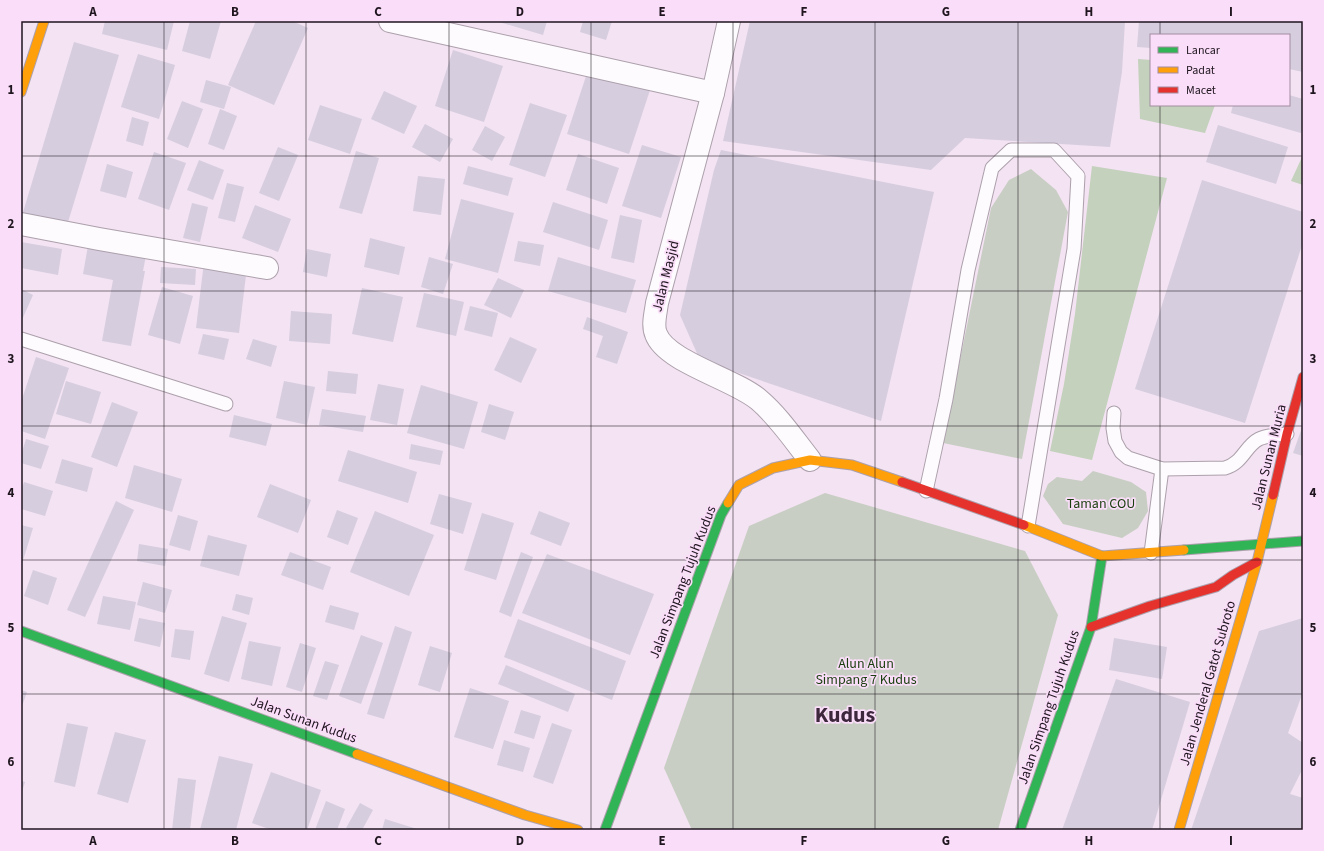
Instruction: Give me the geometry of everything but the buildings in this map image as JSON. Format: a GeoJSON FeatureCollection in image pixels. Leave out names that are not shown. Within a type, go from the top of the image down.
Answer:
{"type":"FeatureCollection","features":[{"type":"Feature","properties":{"kind":"main road"},"geometry":{"type":"LineString","coordinates":[[21,92],[44,21]]}},
{"type":"Feature","properties":{"kind":"main road","name":"Jalan Sunan Muria"},"geometry":{"type":"LineString","coordinates":[[1261,544],[1303,377]]}},
{"type":"Feature","properties":{"kind":"main road","name":"Jalan Simpang Tujuh Kudus"},"geometry":{"type":"LineString","coordinates":[[605,830],[721,514],[739,485],[773,468],[810,460],[852,465],[1022,524],[1102,556]]}},
{"type":"Feature","properties":{"kind":"main road"},"geometry":{"type":"LineString","coordinates":[[1091,627],[1102,556],[1303,541]]}},
{"type":"Feature","properties":{"kind":"main road","name":"Jalan Jenderal Gatot Subroto"},"geometry":{"type":"LineString","coordinates":[[1179,830],[1261,544]]}},
{"type":"Feature","properties":{"kind":"main road","name":"Jalan Simpang Tujuh Kudus"},"geometry":{"type":"LineString","coordinates":[[1020,830],[1091,627],[1150,606],[1216,587],[1233,575],[1257,562]]}},
{"type":"Feature","properties":{"kind":"main road","name":"Jalan Sunan Kudus"},"geometry":{"type":"LineString","coordinates":[[21,630],[525,815],[578,830]]}},
{"type":"Feature","properties":{"kind":"street"},"geometry":{"type":"LineString","coordinates":[[390,21],[713,94]]}},
{"type":"Feature","properties":{"kind":"street","name":"Jalan Masjid"},"geometry":{"type":"LineString","coordinates":[[729,21],[713,94],[657,303],[655,333],[663,346],[674,355],[742,388],[759,399],[778,418],[810,460]]}},
{"type":"Feature","properties":{"kind":"street"},"geometry":{"type":"LineString","coordinates":[[21,224],[267,268]]}},
{"type":"Feature","properties":{"kind":"lane"},"geometry":{"type":"LineString","coordinates":[[926,491],[946,399],[968,270],[992,168],[1011,150],[1054,150],[1078,176],[1074,249],[1022,524]]}},
{"type":"Feature","properties":{"kind":"lane"},"geometry":{"type":"LineString","coordinates":[[21,340],[226,404]]}},
{"type":"Feature","properties":{"kind":"lane"},"geometry":{"type":"LineString","coordinates":[[1114,413],[1113,428],[1115,441],[1121,452],[1128,458],[1162,469],[1225,468],[1236,463],[1256,440],[1288,434]]}},
{"type":"Feature","properties":{"kind":"lane"},"geometry":{"type":"LineString","coordinates":[[1151,553],[1162,469]]}},
{"type":"Feature","properties":{"kind":"green space"},"geometry":{"type":"Polygon","coordinates":[[[1138,59],[1150,60],[1150,106],[1215,106],[1205,133],[1140,119],[1138,59]]]}},
{"type":"Feature","properties":{"kind":"green space"},"geometry":{"type":"Polygon","coordinates":[[[1303,155],[1303,185],[1291,181],[1303,155]]]}},
{"type":"Feature","properties":{"kind":"green space"},"geometry":{"type":"Polygon","coordinates":[[[1092,166],[1167,178],[1092,460],[1050,451],[1064,384],[1075,314],[1092,166]]]}},
{"type":"Feature","properties":{"kind":"green space"},"geometry":{"type":"Polygon","coordinates":[[[1031,169],[1056,190],[1068,212],[1022,459],[943,443],[991,208],[1009,180],[1031,169]]]}},
{"type":"Feature","properties":{"kind":"green space","name":"Taman COU"},"geometry":{"type":"Polygon","coordinates":[[[1093,471],[1131,482],[1146,492],[1148,511],[1138,528],[1122,538],[1063,524],[1043,496],[1048,484],[1057,477],[1082,481],[1093,471]]]}},
{"type":"Feature","properties":{"kind":"green space","name":"Alun Alun Simpang 7 Kudus"},"geometry":{"type":"Polygon","coordinates":[[[825,493],[1025,551],[1058,615],[998,830],[692,830],[664,768],[749,526],[825,493]]]}},
{"type":"Feature","properties":{"kind":"traffic: fast"},"geometry":{"type":"LineString","coordinates":[[605,830],[721,515],[728,503]]}},
{"type":"Feature","properties":{"kind":"traffic: fast"},"geometry":{"type":"LineString","coordinates":[[1184,550],[1303,541]]}},
{"type":"Feature","properties":{"kind":"traffic: fast"},"geometry":{"type":"LineString","coordinates":[[1020,830],[1091,627],[1102,556]]}},
{"type":"Feature","properties":{"kind":"traffic: fast"},"geometry":{"type":"LineString","coordinates":[[21,631],[357,754]]}},
{"type":"Feature","properties":{"kind":"traffic: slow"},"geometry":{"type":"LineString","coordinates":[[21,92],[44,21]]}},
{"type":"Feature","properties":{"kind":"traffic: slow"},"geometry":{"type":"LineString","coordinates":[[728,503],[739,485],[773,468],[810,460],[852,465],[902,482]]}},
{"type":"Feature","properties":{"kind":"traffic: slow"},"geometry":{"type":"LineString","coordinates":[[1179,830],[1257,562],[1273,495]]}},
{"type":"Feature","properties":{"kind":"traffic: slow"},"geometry":{"type":"LineString","coordinates":[[1024,525],[1102,556],[1184,550]]}},
{"type":"Feature","properties":{"kind":"traffic: slow"},"geometry":{"type":"LineString","coordinates":[[357,754],[525,815],[578,830]]}},
{"type":"Feature","properties":{"kind":"traffic: jam"},"geometry":{"type":"LineString","coordinates":[[1273,495],[1287,434],[1303,377]]}},
{"type":"Feature","properties":{"kind":"traffic: jam"},"geometry":{"type":"LineString","coordinates":[[902,482],[1024,525]]}},
{"type":"Feature","properties":{"kind":"traffic: jam"},"geometry":{"type":"LineString","coordinates":[[1091,627],[1150,606],[1216,587],[1233,575],[1257,562]]}},
{"type":"Feature","properties":{"kind":"district","name":"Kudus"},"geometry":{"type":"Point","coordinates":[845,714]}}]}
